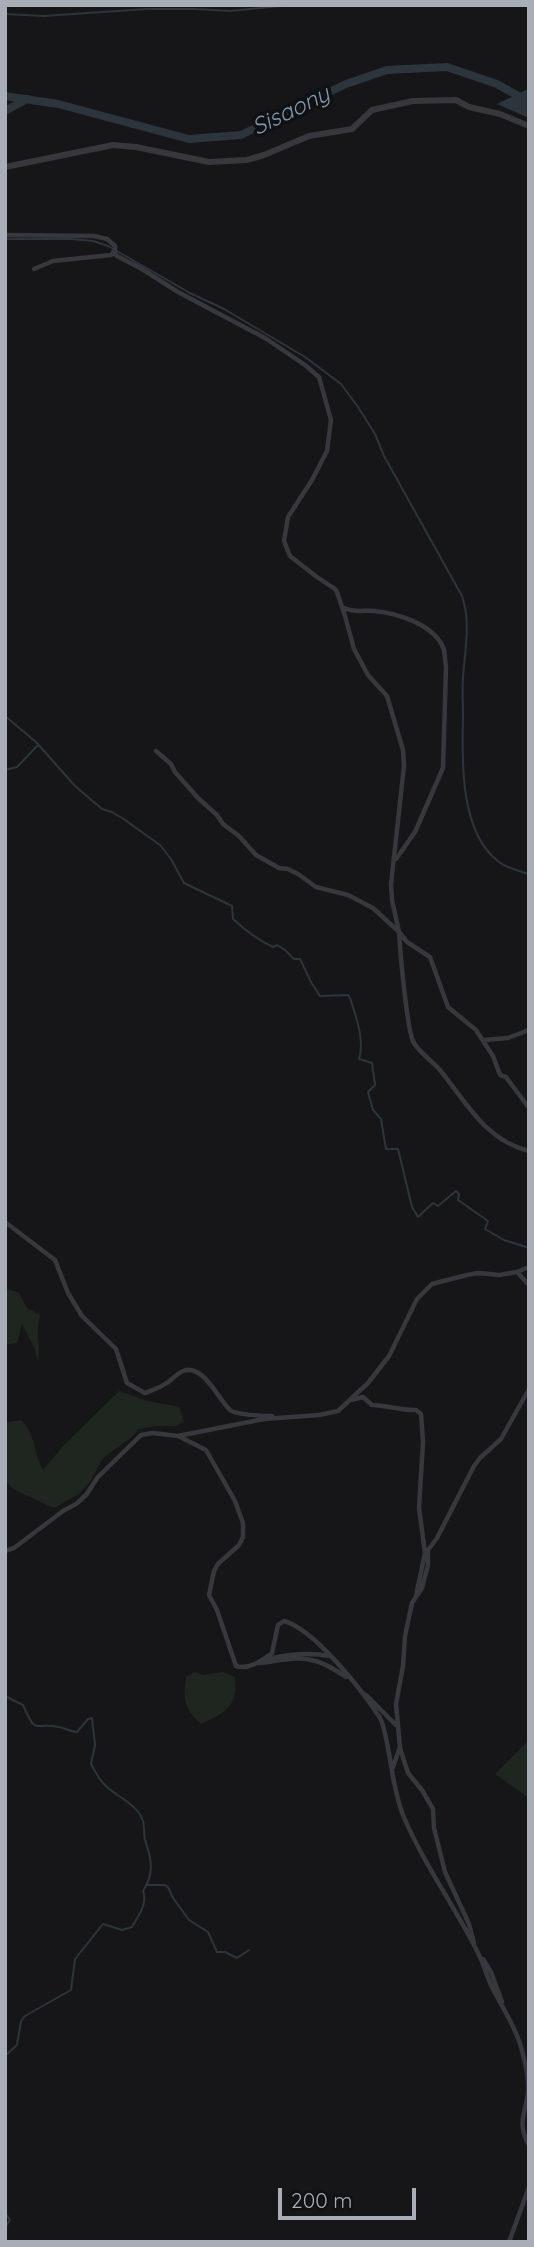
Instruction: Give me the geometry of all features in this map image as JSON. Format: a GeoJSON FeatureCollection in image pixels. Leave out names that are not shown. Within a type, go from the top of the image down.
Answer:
{"type":"FeatureCollection","features":[{"type":"Feature","properties":{"kind":"street"},"geometry":{"type":"LineString","coordinates":[[5,167],[113,145],[209,162],[247,160],[309,136],[352,129],[372,110],[414,101],[456,100],[468,107],[500,114],[529,126]]}},
{"type":"Feature","properties":{"kind":"street"},"geometry":{"type":"LineString","coordinates":[[5,235],[93,236],[107,239],[115,250],[178,292],[265,338],[319,377],[331,420],[327,451],[288,517],[284,541],[290,556],[335,589],[354,649],[368,675],[387,696],[403,750],[404,774],[393,863],[392,900],[414,1043],[441,1072],[475,1118],[517,1148],[529,1151]]}},
{"type":"Feature","properties":{"kind":"street"},"geometry":{"type":"LineString","coordinates":[[33,269],[54,261],[110,255],[115,250]]}},
{"type":"Feature","properties":{"kind":"street"},"geometry":{"type":"LineString","coordinates":[[342,607],[349,611],[375,611],[409,619],[430,633],[444,650],[446,667],[443,768],[415,832],[393,863]]}},
{"type":"Feature","properties":{"kind":"street"},"geometry":{"type":"LineString","coordinates":[[156,751],[171,764],[198,799],[256,855],[279,868],[298,874],[316,887],[348,895],[373,908],[407,942],[430,957],[448,1007],[471,1025],[493,1056],[500,1075],[506,1077],[529,1108]]}},
{"type":"Feature","properties":{"kind":"street"},"geometry":{"type":"LineString","coordinates":[[483,1040],[508,1038],[529,1030]]}},
{"type":"Feature","properties":{"kind":"street"},"geometry":{"type":"LineString","coordinates":[[5,1222],[55,1261],[68,1293],[82,1316],[116,1349],[127,1383],[145,1393],[163,1386],[187,1370],[209,1381],[218,1397],[232,1412],[286,1417]]}},
{"type":"Feature","properties":{"kind":"street"},"geometry":{"type":"LineString","coordinates":[[5,1551],[14,1548],[76,1504],[98,1477],[141,1435],[153,1433],[178,1436],[254,1421],[338,1411],[368,1383],[388,1356],[417,1299],[432,1284],[478,1273],[499,1275],[529,1267]]}},
{"type":"Feature","properties":{"kind":"street"},"geometry":{"type":"LineString","coordinates":[[517,1272],[529,1285]]}},
{"type":"Feature","properties":{"kind":"street"},"geometry":{"type":"LineString","coordinates":[[476,1950],[470,1924],[450,1886],[441,1857],[434,1828],[433,1809],[405,1768],[396,1704],[405,1636],[412,1603],[424,1582],[428,1550],[437,1538],[465,1481],[480,1458],[501,1438],[529,1390]]}},
{"type":"Feature","properties":{"kind":"street"},"geometry":{"type":"LineString","coordinates":[[348,1401],[363,1398],[372,1405],[416,1410],[421,1415],[423,1442],[419,1507],[425,1553],[416,1597]]}},
{"type":"Feature","properties":{"kind":"street"},"geometry":{"type":"LineString","coordinates":[[178,1436],[206,1450],[243,1523],[243,1537],[233,1553],[218,1564],[209,1595],[217,1610],[236,1666],[244,1668],[279,1654],[331,1656]]}},
{"type":"Feature","properties":{"kind":"street"},"geometry":{"type":"LineString","coordinates":[[260,1661],[274,1650],[278,1625],[284,1621],[290,1622],[331,1656],[382,1721],[393,1768],[397,1801],[405,1820],[443,1894],[476,1950],[521,2047],[528,2085],[521,2124],[529,2145]]}},
{"type":"Feature","properties":{"kind":"street"},"geometry":{"type":"LineString","coordinates":[[260,1661],[311,1659],[330,1665],[350,1679]]}},
{"type":"Feature","properties":{"kind":"street"},"geometry":{"type":"LineString","coordinates":[[360,1691],[397,1726]]}},
{"type":"Feature","properties":{"kind":"street"},"geometry":{"type":"LineString","coordinates":[[393,1768],[400,1747]]}},
{"type":"Feature","properties":{"kind":"street"},"geometry":{"type":"LineString","coordinates":[[509,2242],[529,2188]]}},
{"type":"Feature","properties":{"kind":"shaded area"},"geometry":{"type":"Polygon","coordinates":[[[529,91],[529,118],[497,104],[529,91]]]}},
{"type":"Feature","properties":{"kind":"shaded area"},"geometry":{"type":"Polygon","coordinates":[[[5,1288],[19,1293],[27,1308],[40,1315],[38,1361],[22,1324],[17,1343],[5,1345],[5,1288]]]}},
{"type":"Feature","properties":{"kind":"shaded area"},"geometry":{"type":"Polygon","coordinates":[[[119,1391],[148,1401],[179,1407],[184,1421],[177,1426],[139,1429],[103,1458],[90,1482],[79,1494],[54,1508],[15,1490],[5,1481],[5,1423],[21,1420],[26,1425],[43,1470],[63,1446],[119,1391]]]}},
{"type":"Feature","properties":{"kind":"shaded area"},"geometry":{"type":"Polygon","coordinates":[[[195,1672],[203,1675],[223,1672],[235,1677],[235,1695],[229,1707],[201,1724],[191,1713],[185,1698],[186,1677],[195,1672]]]}},
{"type":"Feature","properties":{"kind":"shaded area"},"geometry":{"type":"Polygon","coordinates":[[[529,1740],[529,1794],[526,1796],[495,1774],[529,1740]]]}},
{"type":"Feature","properties":{"kind":"waterway"},"geometry":{"type":"LineString","coordinates":[[5,14],[44,16],[146,9],[230,11],[291,5]]}},
{"type":"Feature","properties":{"kind":"waterway","name":"Sisaony"},"geometry":{"type":"LineString","coordinates":[[5,96],[58,104],[189,139],[241,135],[346,84],[387,70],[447,67],[497,84],[529,102]]}},
{"type":"Feature","properties":{"kind":"waterway"},"geometry":{"type":"LineString","coordinates":[[5,111],[27,99]]}},
{"type":"Feature","properties":{"kind":"waterway"},"geometry":{"type":"LineString","coordinates":[[5,239],[71,239],[93,241],[108,246],[190,293],[224,309],[305,357],[341,384],[375,434],[384,456],[462,596],[467,626],[463,682],[463,773],[470,814],[476,833],[486,849],[502,864],[529,874]]}},
{"type":"Feature","properties":{"kind":"waterway"},"geometry":{"type":"LineString","coordinates":[[5,716],[36,742],[75,786],[102,809],[125,820],[160,845],[184,883],[232,906],[233,919],[247,931],[273,947],[277,945],[294,959],[300,959],[320,996],[348,995],[359,1028],[359,1059],[372,1063],[375,1085],[368,1092],[373,1110],[381,1119],[386,1149],[398,1149],[412,1207],[418,1217],[433,1203],[438,1206],[456,1191],[459,1194],[458,1200],[488,1221],[485,1229],[504,1240],[529,1248]]}},
{"type":"Feature","properties":{"kind":"waterway"},"geometry":{"type":"LineString","coordinates":[[5,770],[17,767],[37,746]]}},
{"type":"Feature","properties":{"kind":"waterway"},"geometry":{"type":"LineString","coordinates":[[5,1696],[23,1705],[36,1726],[59,1727],[77,1732],[92,1718],[95,1745],[91,1764],[104,1785],[140,1815],[151,1867],[143,1891],[143,1905],[132,1927],[122,1930],[103,1924],[75,1959],[71,1990],[25,2016],[21,2021],[17,2045],[5,2056]]}},
{"type":"Feature","properties":{"kind":"waterway"},"geometry":{"type":"LineString","coordinates":[[148,1885],[168,1887],[189,1920],[208,1932],[217,1952],[225,1952],[237,1958],[249,1950]]}},
{"type":"Feature","properties":{"kind":"waterway"},"geometry":{"type":"LineString","coordinates":[[5,2212],[10,2220],[5,2228]]}}]}
